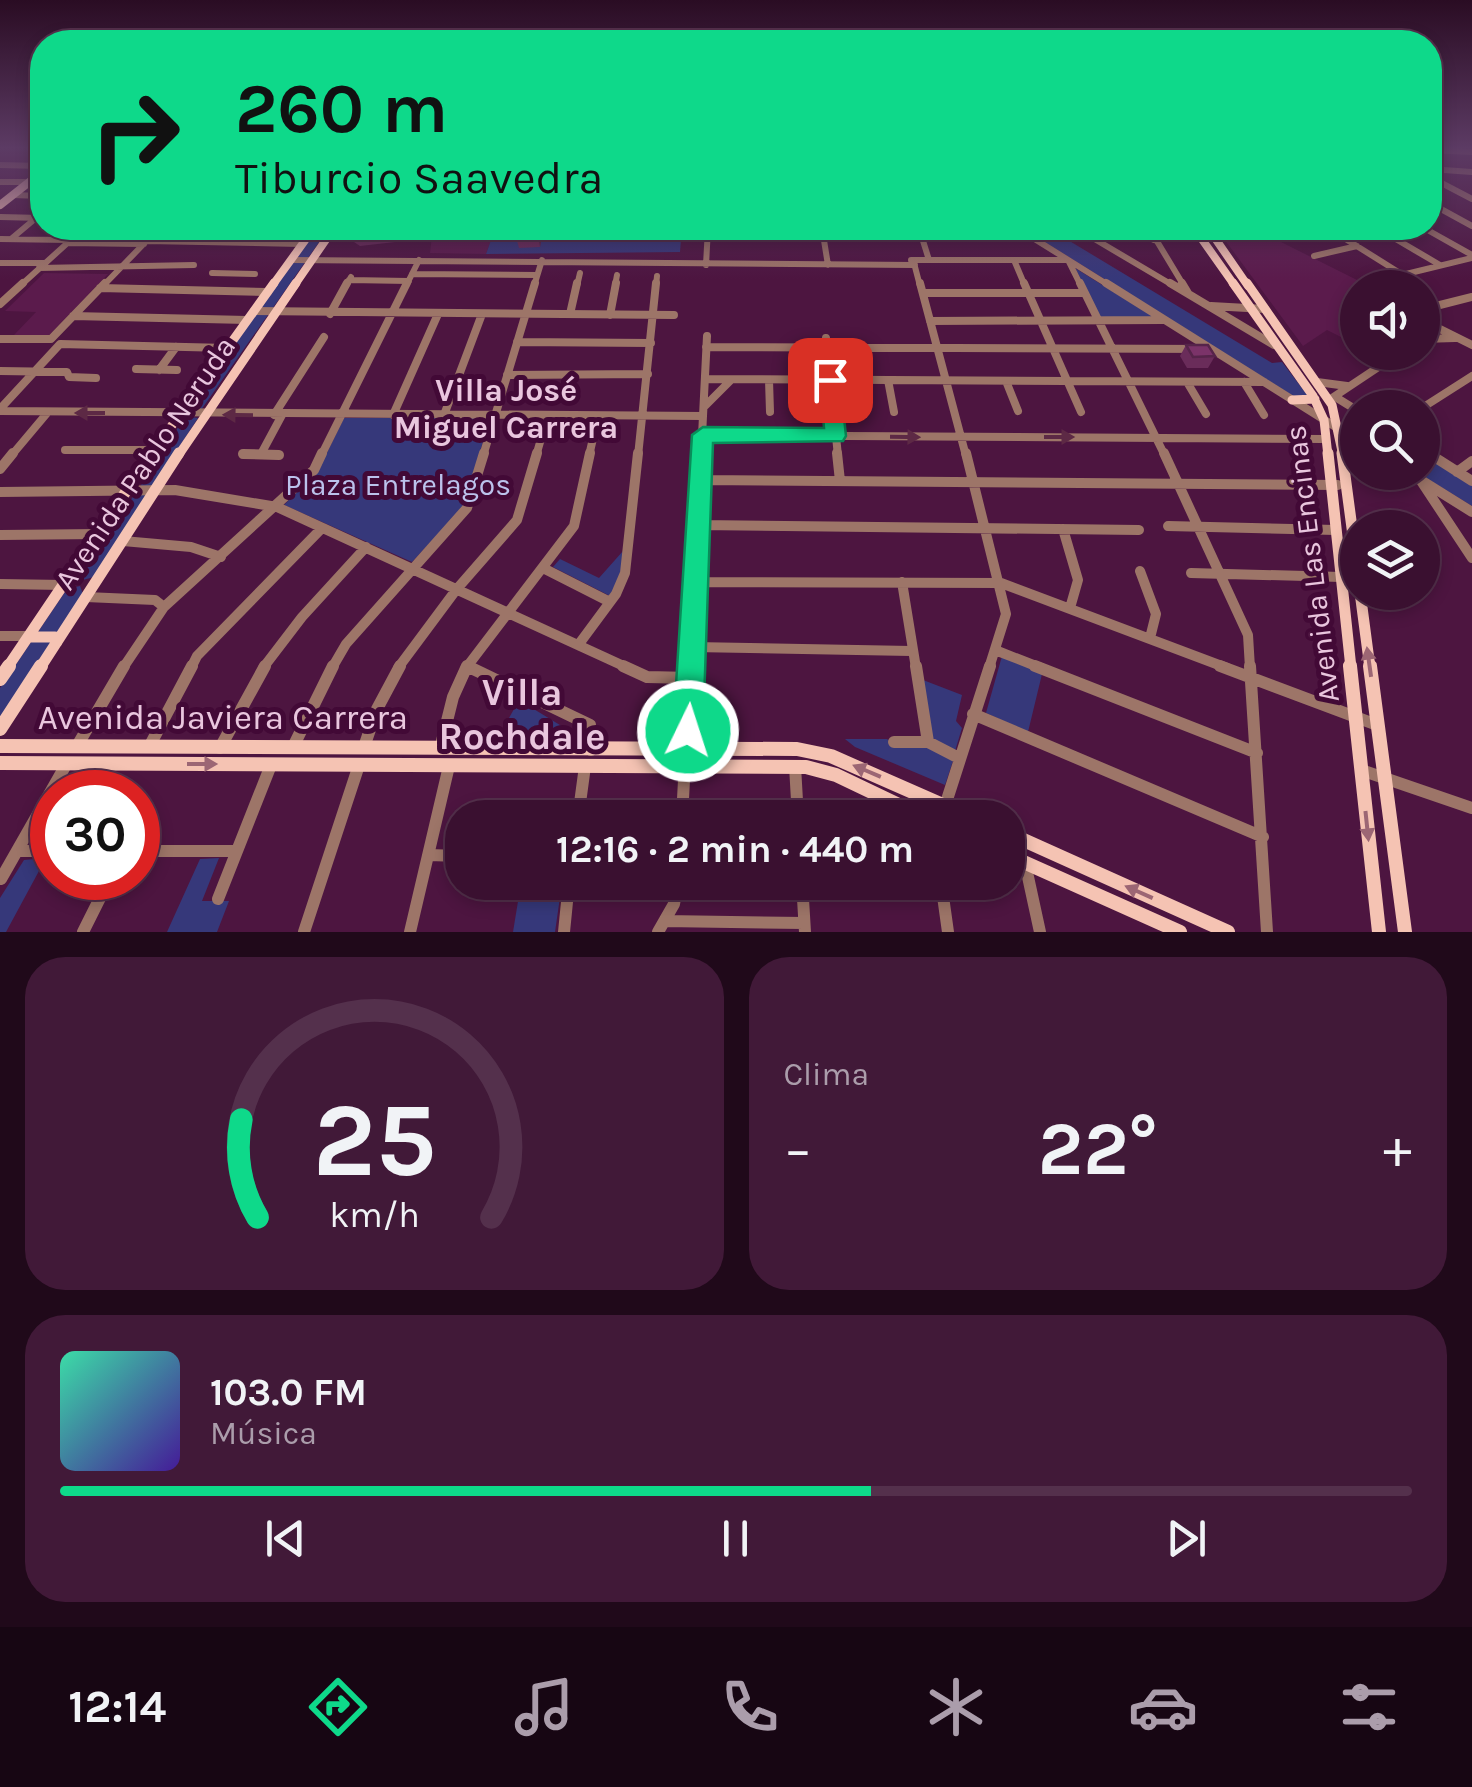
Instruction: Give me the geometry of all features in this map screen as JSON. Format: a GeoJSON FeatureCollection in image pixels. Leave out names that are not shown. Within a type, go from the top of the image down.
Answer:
{"type":"FeatureCollection","features":[{"type":"Feature","properties":{"kind":"main road","name":"Avenida Pablo Neruda"},"geometry":{"type":"LineString","coordinates":[[0,679],[154,450],[305,240]]}},
{"type":"Feature","properties":{"kind":"main road","name":"Avenida Pablo Neruda"},"geometry":{"type":"LineString","coordinates":[[0,729],[204,414],[326,240]]}},
{"type":"Feature","properties":{"kind":"main road","name":"Avenida Las Encinas"},"geometry":{"type":"LineString","coordinates":[[1202,240],[1315,399],[1324,420],[1344,510]]}},
{"type":"Feature","properties":{"kind":"main road","name":"Avenida Las Encinas"},"geometry":{"type":"LineString","coordinates":[[1216,240],[1333,399],[1340,437]]}},
{"type":"Feature","properties":{"kind":"main road"},"geometry":{"type":"LineString","coordinates":[[1292,400],[1315,399]]}},
{"type":"Feature","properties":{"kind":"main road","name":"Avenida Las Encinas"},"geometry":{"type":"LineString","coordinates":[[1340,468],[1336,530],[1340,576]]}},
{"type":"Feature","properties":{"kind":"main road","name":"Avenida Las Encinas"},"geometry":{"type":"LineString","coordinates":[[1344,610],[1379,932]]}},
{"type":"Feature","properties":{"kind":"main road","name":"Avenida Las Encinas"},"geometry":{"type":"LineString","coordinates":[[1362,610],[1405,932]]}},
{"type":"Feature","properties":{"kind":"main road"},"geometry":{"type":"LineString","coordinates":[[29,637],[55,637],[57,642]]}},
{"type":"Feature","properties":{"kind":"main road","name":"Avenida Javiera Carrera"},"geometry":{"type":"LineString","coordinates":[[0,746],[786,749],[831,756],[931,800]]}},
{"type":"Feature","properties":{"kind":"main road"},"geometry":{"type":"LineString","coordinates":[[67,764],[82,746]]}},
{"type":"Feature","properties":{"kind":"main road"},"geometry":{"type":"LineString","coordinates":[[268,748],[271,764]]}},
{"type":"Feature","properties":{"kind":"main road"},"geometry":{"type":"LineString","coordinates":[[360,765],[372,748]]}},
{"type":"Feature","properties":{"kind":"main road"},"geometry":{"type":"LineString","coordinates":[[786,749],[795,766]]}},
{"type":"Feature","properties":{"kind":"main road"},"geometry":{"type":"LineString","coordinates":[[449,766],[466,750]]}},
{"type":"Feature","properties":{"kind":"main road"},"geometry":{"type":"LineString","coordinates":[[572,750],[585,766]]}},
{"type":"Feature","properties":{"kind":"main road","name":"Avenida Javiera Carrera"},"geometry":{"type":"LineString","coordinates":[[0,763],[795,766],[825,770],[889,800]]}},
{"type":"Feature","properties":{"kind":"main road"},"geometry":{"type":"LineString","coordinates":[[1025,842],[1228,932]]}},
{"type":"Feature","properties":{"kind":"main road"},"geometry":{"type":"LineString","coordinates":[[1025,862],[1180,932]]}},
{"type":"Feature","properties":{"kind":"main road"},"geometry":{"type":"LineString","coordinates":[[1372,873],[1398,882]]}},
{"type":"Feature","properties":{"kind":"street"},"geometry":{"type":"LineString","coordinates":[[4,200],[30,197]]}},
{"type":"Feature","properties":{"kind":"street"},"geometry":{"type":"LineString","coordinates":[[1442,210],[1472,226]]}},
{"type":"Feature","properties":{"kind":"street"},"geometry":{"type":"LineString","coordinates":[[0,217],[30,216]]}},
{"type":"Feature","properties":{"kind":"street"},"geometry":{"type":"LineString","coordinates":[[11,239],[30,224]]}},
{"type":"Feature","properties":{"kind":"street"},"geometry":{"type":"LineString","coordinates":[[1442,238],[1472,256]]}},
{"type":"Feature","properties":{"kind":"street"},"geometry":{"type":"LineString","coordinates":[[0,239],[30,240]]}},
{"type":"Feature","properties":{"kind":"street"},"geometry":{"type":"LineString","coordinates":[[40,240],[302,244]]}},
{"type":"Feature","properties":{"kind":"street"},"geometry":{"type":"LineString","coordinates":[[706,263],[707,240]]}},
{"type":"Feature","properties":{"kind":"street"},"geometry":{"type":"LineString","coordinates":[[824,240],[827,263]]}},
{"type":"Feature","properties":{"kind":"street"},"geometry":{"type":"LineString","coordinates":[[924,240],[930,260]]}},
{"type":"Feature","properties":{"kind":"street"},"geometry":{"type":"LineString","coordinates":[[1036,240],[1339,429]]}},
{"type":"Feature","properties":{"kind":"street"},"geometry":{"type":"LineString","coordinates":[[1096,240],[1274,345]]}},
{"type":"Feature","properties":{"kind":"street"},"geometry":{"type":"LineString","coordinates":[[1347,240],[1395,270]]}},
{"type":"Feature","properties":{"kind":"street"},"geometry":{"type":"LineString","coordinates":[[1397,240],[1440,266]]}},
{"type":"Feature","properties":{"kind":"street"},"geometry":{"type":"LineString","coordinates":[[0,304],[68,241]]}},
{"type":"Feature","properties":{"kind":"street"},"geometry":{"type":"LineString","coordinates":[[1157,241],[1189,295]]}},
{"type":"Feature","properties":{"kind":"street"},"geometry":{"type":"LineString","coordinates":[[0,410],[34,372],[73,316],[145,242]]}},
{"type":"Feature","properties":{"kind":"street"},"geometry":{"type":"LineString","coordinates":[[1314,256],[1357,246]]}},
{"type":"Feature","properties":{"kind":"street"},"geometry":{"type":"LineString","coordinates":[[1424,270],[1472,256]]}},
{"type":"Feature","properties":{"kind":"street"},"geometry":{"type":"LineString","coordinates":[[291,260],[322,260],[324,264],[1068,260]]}},
{"type":"Feature","properties":{"kind":"street"},"geometry":{"type":"LineString","coordinates":[[1014,260],[1081,412]]}},
{"type":"Feature","properties":{"kind":"street"},"geometry":{"type":"LineString","coordinates":[[1068,260],[1200,527],[1248,635],[1266,932]]}},
{"type":"Feature","properties":{"kind":"street"},"geometry":{"type":"LineString","coordinates":[[0,262],[118,270],[140,265],[194,265]]}},
{"type":"Feature","properties":{"kind":"street"},"geometry":{"type":"LineString","coordinates":[[82,746],[144,632],[164,608],[314,470],[418,262]]}},
{"type":"Feature","properties":{"kind":"street"},"geometry":{"type":"LineString","coordinates":[[293,748],[316,695],[340,654],[467,508],[541,262]]}},
{"type":"Feature","properties":{"kind":"street"},"geometry":{"type":"LineString","coordinates":[[914,263],[1002,583],[1006,614],[947,800]]}},
{"type":"Feature","properties":{"kind":"street"},"geometry":{"type":"LineString","coordinates":[[212,273],[255,274]]}},
{"type":"Feature","properties":{"kind":"street"},"geometry":{"type":"LineString","coordinates":[[570,314],[580,273]]}},
{"type":"Feature","properties":{"kind":"street"},"geometry":{"type":"LineString","coordinates":[[222,291],[235,274]]}},
{"type":"Feature","properties":{"kind":"street"},"geometry":{"type":"LineString","coordinates":[[610,315],[616,274]]}},
{"type":"Feature","properties":{"kind":"street"},"geometry":{"type":"LineString","coordinates":[[330,314],[351,277],[537,275]]}},
{"type":"Feature","properties":{"kind":"street"},"geometry":{"type":"LineString","coordinates":[[579,644],[610,602],[625,572],[645,416],[657,276]]}},
{"type":"Feature","properties":{"kind":"street"},"geometry":{"type":"LineString","coordinates":[[0,288],[18,288]]}},
{"type":"Feature","properties":{"kind":"street"},"geometry":{"type":"LineString","coordinates":[[100,288],[268,292]]}},
{"type":"Feature","properties":{"kind":"street"},"geometry":{"type":"LineString","coordinates":[[922,294],[1082,293]]}},
{"type":"Feature","properties":{"kind":"street"},"geometry":{"type":"LineString","coordinates":[[1440,305],[1472,296]]}},
{"type":"Feature","properties":{"kind":"street"},"geometry":{"type":"LineString","coordinates":[[1208,306],[1264,309]]}},
{"type":"Feature","properties":{"kind":"street"},"geometry":{"type":"LineString","coordinates":[[73,316],[276,312],[674,315]]}},
{"type":"Feature","properties":{"kind":"street"},"geometry":{"type":"LineString","coordinates":[[393,415],[438,314]]}},
{"type":"Feature","properties":{"kind":"street"},"geometry":{"type":"LineString","coordinates":[[444,415],[482,314]]}},
{"type":"Feature","properties":{"kind":"street"},"geometry":{"type":"LineString","coordinates":[[930,321],[1164,320]]}},
{"type":"Feature","properties":{"kind":"street"},"geometry":{"type":"LineString","coordinates":[[1440,329],[1472,346]]}},
{"type":"Feature","properties":{"kind":"street"},"geometry":{"type":"LineString","coordinates":[[683,800],[707,336]]}},
{"type":"Feature","properties":{"kind":"street"},"geometry":{"type":"LineString","coordinates":[[1440,339],[1472,336]]}},
{"type":"Feature","properties":{"kind":"street"},"geometry":{"type":"LineString","coordinates":[[0,338],[227,348]]}},
{"type":"Feature","properties":{"kind":"street"},"geometry":{"type":"LineString","coordinates":[[261,454],[278,415],[324,338]]}},
{"type":"Feature","properties":{"kind":"street"},"geometry":{"type":"LineString","coordinates":[[517,342],[651,343]]}},
{"type":"Feature","properties":{"kind":"street"},"geometry":{"type":"LineString","coordinates":[[706,347],[826,343],[938,348],[1211,349]]}},
{"type":"Feature","properties":{"kind":"street"},"geometry":{"type":"LineString","coordinates":[[826,343],[840,481]]}},
{"type":"Feature","properties":{"kind":"street"},"geometry":{"type":"LineString","coordinates":[[159,370],[176,347]]}},
{"type":"Feature","properties":{"kind":"street"},"geometry":{"type":"LineString","coordinates":[[136,369],[178,370]]}},
{"type":"Feature","properties":{"kind":"street"},"geometry":{"type":"LineString","coordinates":[[1340,402],[1333,399],[1372,370]]}},
{"type":"Feature","properties":{"kind":"street"},"geometry":{"type":"LineString","coordinates":[[0,371],[96,378]]}},
{"type":"Feature","properties":{"kind":"street"},"geometry":{"type":"LineString","coordinates":[[507,375],[648,374]]}},
{"type":"Feature","properties":{"kind":"street"},"geometry":{"type":"LineString","coordinates":[[1440,396],[1472,376]]}},
{"type":"Feature","properties":{"kind":"street"},"geometry":{"type":"LineString","coordinates":[[705,379],[1264,382]]}},
{"type":"Feature","properties":{"kind":"street"},"geometry":{"type":"LineString","coordinates":[[0,410],[645,416],[704,412],[731,380]]}},
{"type":"Feature","properties":{"kind":"street"},"geometry":{"type":"LineString","coordinates":[[769,380],[770,412]]}},
{"type":"Feature","properties":{"kind":"street"},"geometry":{"type":"LineString","coordinates":[[888,380],[894,412]]}},
{"type":"Feature","properties":{"kind":"street"},"geometry":{"type":"LineString","coordinates":[[1006,381],[1018,411]]}},
{"type":"Feature","properties":{"kind":"street"},"geometry":{"type":"LineString","coordinates":[[1188,382],[1206,414]]}},
{"type":"Feature","properties":{"kind":"street"},"geometry":{"type":"LineString","coordinates":[[1244,382],[1264,416]]}},
{"type":"Feature","properties":{"kind":"street"},"geometry":{"type":"LineString","coordinates":[[1317,382],[1347,386]]}},
{"type":"Feature","properties":{"kind":"street"},"geometry":{"type":"LineString","coordinates":[[0,469],[48,412]]}},
{"type":"Feature","properties":{"kind":"street"},"geometry":{"type":"LineString","coordinates":[[372,748],[378,708],[400,665],[456,590],[520,515],[548,415]]}},
{"type":"Feature","properties":{"kind":"street"},"geometry":{"type":"LineString","coordinates":[[440,749],[448,712],[467,666],[567,540],[577,520],[598,416]]}},
{"type":"Feature","properties":{"kind":"street"},"geometry":{"type":"LineString","coordinates":[[703,435],[1326,439]]}},
{"type":"Feature","properties":{"kind":"street"},"geometry":{"type":"LineString","coordinates":[[65,450],[154,450]]}},
{"type":"Feature","properties":{"kind":"street"},"geometry":{"type":"LineString","coordinates":[[243,454],[279,454]]}},
{"type":"Feature","properties":{"kind":"street"},"geometry":{"type":"LineString","coordinates":[[1440,461],[1472,481]]}},
{"type":"Feature","properties":{"kind":"street"},"geometry":{"type":"LineString","coordinates":[[1458,472],[1472,461]]}},
{"type":"Feature","properties":{"kind":"street"},"geometry":{"type":"LineString","coordinates":[[701,480],[1338,485]]}},
{"type":"Feature","properties":{"kind":"street"},"geometry":{"type":"LineString","coordinates":[[1428,490],[1472,558]]}},
{"type":"Feature","properties":{"kind":"street"},"geometry":{"type":"LineString","coordinates":[[1437,490],[1472,512]]}},
{"type":"Feature","properties":{"kind":"street"},"geometry":{"type":"LineString","coordinates":[[0,492],[215,491],[277,507],[647,677],[691,678]]}},
{"type":"Feature","properties":{"kind":"street"},"geometry":{"type":"LineString","coordinates":[[699,525],[1139,530]]}},
{"type":"Feature","properties":{"kind":"street"},"geometry":{"type":"LineString","coordinates":[[1168,526],[1336,530]]}},
{"type":"Feature","properties":{"kind":"street"},"geometry":{"type":"LineString","coordinates":[[149,747],[197,656],[322,528]]}},
{"type":"Feature","properties":{"kind":"street"},"geometry":{"type":"LineString","coordinates":[[1063,529],[1078,580],[1070,608]]}},
{"type":"Feature","properties":{"kind":"street"},"geometry":{"type":"LineString","coordinates":[[0,536],[98,534]]}},
{"type":"Feature","properties":{"kind":"street"},"geometry":{"type":"LineString","coordinates":[[123,541],[191,547],[222,556]]}},
{"type":"Feature","properties":{"kind":"street"},"geometry":{"type":"LineString","coordinates":[[220,748],[251,682],[270,653],[366,548]]}},
{"type":"Feature","properties":{"kind":"street"},"geometry":{"type":"LineString","coordinates":[[543,568],[610,602]]}},
{"type":"Feature","properties":{"kind":"street"},"geometry":{"type":"LineString","coordinates":[[1140,571],[1156,614],[1150,638]]}},
{"type":"Feature","properties":{"kind":"street"},"geometry":{"type":"LineString","coordinates":[[1190,573],[1340,576]]}},
{"type":"Feature","properties":{"kind":"street"},"geometry":{"type":"LineString","coordinates":[[696,582],[1002,583],[1378,725]]}},
{"type":"Feature","properties":{"kind":"street"},"geometry":{"type":"LineString","coordinates":[[902,582],[928,742]]}},
{"type":"Feature","properties":{"kind":"street"},"geometry":{"type":"LineString","coordinates":[[0,584],[64,585]]}},
{"type":"Feature","properties":{"kind":"street"},"geometry":{"type":"LineString","coordinates":[[86,597],[154,600],[164,608]]}},
{"type":"Feature","properties":{"kind":"street"},"geometry":{"type":"LineString","coordinates":[[0,636],[29,637]]}},
{"type":"Feature","properties":{"kind":"street"},"geometry":{"type":"LineString","coordinates":[[693,647],[911,651]]}},
{"type":"Feature","properties":{"kind":"street"},"geometry":{"type":"LineString","coordinates":[[995,650],[1257,753]]}},
{"type":"Feature","properties":{"kind":"street"},"geometry":{"type":"LineString","coordinates":[[467,666],[590,726],[591,750]]}},
{"type":"Feature","properties":{"kind":"street"},"geometry":{"type":"LineString","coordinates":[[973,714],[1263,838]]}},
{"type":"Feature","properties":{"kind":"street"},"geometry":{"type":"LineString","coordinates":[[894,742],[928,742],[958,758]]}},
{"type":"Feature","properties":{"kind":"street"},"geometry":{"type":"LineString","coordinates":[[1,879],[67,764]]}},
{"type":"Feature","properties":{"kind":"street"},"geometry":{"type":"LineString","coordinates":[[218,899],[271,764]]}},
{"type":"Feature","properties":{"kind":"street"},"geometry":{"type":"LineString","coordinates":[[304,932],[360,765]]}},
{"type":"Feature","properties":{"kind":"street"},"geometry":{"type":"LineString","coordinates":[[410,932],[449,766]]}},
{"type":"Feature","properties":{"kind":"street"},"geometry":{"type":"LineString","coordinates":[[580,800],[585,766]]}},
{"type":"Feature","properties":{"kind":"street"},"geometry":{"type":"LineString","coordinates":[[795,766],[797,800]]}},
{"type":"Feature","properties":{"kind":"street"},"geometry":{"type":"LineString","coordinates":[[1361,770],[1472,808]]}},
{"type":"Feature","properties":{"kind":"street"},"geometry":{"type":"LineString","coordinates":[[17,851],[30,851]]}},
{"type":"Feature","properties":{"kind":"street"},"geometry":{"type":"LineString","coordinates":[[160,851],[237,851]]}},
{"type":"Feature","properties":{"kind":"street"},"geometry":{"type":"LineString","coordinates":[[428,855],[445,856]]}},
{"type":"Feature","properties":{"kind":"street"},"geometry":{"type":"LineString","coordinates":[[1025,862],[1040,932]]}},
{"type":"Feature","properties":{"kind":"street"},"geometry":{"type":"LineString","coordinates":[[84,932],[99,900]]}},
{"type":"Feature","properties":{"kind":"street"},"geometry":{"type":"LineString","coordinates":[[564,932],[568,900]]}},
{"type":"Feature","properties":{"kind":"street"},"geometry":{"type":"LineString","coordinates":[[671,900],[661,927],[804,927],[803,900]]}},
{"type":"Feature","properties":{"kind":"street"},"geometry":{"type":"LineString","coordinates":[[944,900],[948,932]]}},
{"type":"Feature","properties":{"kind":"shaded area"},"geometry":{"type":"Polygon","coordinates":[[[432,240],[491,240],[486,254],[430,253],[432,240]]]}},
{"type":"Feature","properties":{"kind":"shaded area"},"geometry":{"type":"Polygon","coordinates":[[[1225,240],[1277,240],[1340,272],[1340,336],[1327,330],[1303,346],[1225,240]]]}},
{"type":"Feature","properties":{"kind":"shaded area"},"geometry":{"type":"Polygon","coordinates":[[[44,273],[108,274],[49,335],[14,335],[36,312],[5,311],[44,273]]]}},
{"type":"Feature","properties":{"kind":"green space"},"geometry":{"type":"Polygon","coordinates":[[[308,240],[321,240],[201,410],[186,410],[308,240]]]}},
{"type":"Feature","properties":{"kind":"green space"},"geometry":{"type":"Polygon","coordinates":[[[491,240],[681,240],[680,252],[486,254],[491,240]]]}},
{"type":"Feature","properties":{"kind":"green space"},"geometry":{"type":"Polygon","coordinates":[[[1041,240],[1068,240],[1272,363],[1282,362],[1308,396],[1298,399],[1041,240]]]}},
{"type":"Feature","properties":{"kind":"green space"},"geometry":{"type":"Polygon","coordinates":[[[1075,268],[1154,317],[1101,318],[1075,268]]]}},
{"type":"Feature","properties":{"kind":"green space"},"geometry":{"type":"Polygon","coordinates":[[[198,418],[94,577],[79,581],[76,578],[142,479],[184,419],[198,418]]]}},
{"type":"Feature","properties":{"kind":"green space","name":"Plaza Entrelagos"},"geometry":{"type":"Polygon","coordinates":[[[344,418],[490,418],[464,506],[412,562],[284,505],[318,471],[344,418]]]}},
{"type":"Feature","properties":{"kind":"green space"},"geometry":{"type":"Polygon","coordinates":[[[1440,463],[1472,483],[1472,506],[1440,486],[1440,463]]]}},
{"type":"Feature","properties":{"kind":"green space"},"geometry":{"type":"Polygon","coordinates":[[[623,551],[620,584],[610,596],[553,567],[560,559],[599,578],[623,551]]]}},
{"type":"Feature","properties":{"kind":"green space"},"geometry":{"type":"Polygon","coordinates":[[[80,586],[83,594],[0,719],[0,688],[67,589],[80,586]]]}},
{"type":"Feature","properties":{"kind":"green space"},"geometry":{"type":"Polygon","coordinates":[[[1002,656],[1042,674],[1028,732],[986,713],[1002,656]]]}},
{"type":"Feature","properties":{"kind":"green space"},"geometry":{"type":"Polygon","coordinates":[[[923,680],[962,695],[956,721],[962,728],[955,751],[932,740],[923,680]]]}},
{"type":"Feature","properties":{"kind":"green space"},"geometry":{"type":"Polygon","coordinates":[[[519,700],[573,733],[512,734],[509,718],[519,700]]]}},
{"type":"Feature","properties":{"kind":"green space"},"geometry":{"type":"Polygon","coordinates":[[[845,739],[887,739],[896,746],[928,746],[954,758],[945,785],[855,747],[845,739]]]}},
{"type":"Feature","properties":{"kind":"green space"},"geometry":{"type":"Polygon","coordinates":[[[219,858],[202,901],[229,901],[217,932],[167,932],[200,859],[219,858]]]}},
{"type":"Feature","properties":{"kind":"green space"},"geometry":{"type":"Polygon","coordinates":[[[30,859],[30,888],[6,932],[0,932],[0,898],[24,860],[30,859]]]}},
{"type":"Feature","properties":{"kind":"green space"},"geometry":{"type":"Polygon","coordinates":[[[518,900],[560,900],[555,932],[513,932],[518,900]]]}},
{"type":"Feature","properties":{"kind":"building"},"geometry":{"type":"Polygon","coordinates":[[[1186,345],[1208,345],[1215,356],[1193,357],[1186,345]]]}},
{"type":"Feature","properties":{"kind":"district","name":"Villa José Miguel Carrera"},"geometry":{"type":"Point","coordinates":[506,408]}},
{"type":"Feature","properties":{"kind":"district","name":"Villa Rochdale"},"geometry":{"type":"Point","coordinates":[522,714]}},
{"type":"Feature","properties":{"kind":"route"},"geometry":{"type":"LineString","coordinates":[[688,731],[703,435],[836,436],[830,380]]}}]}
